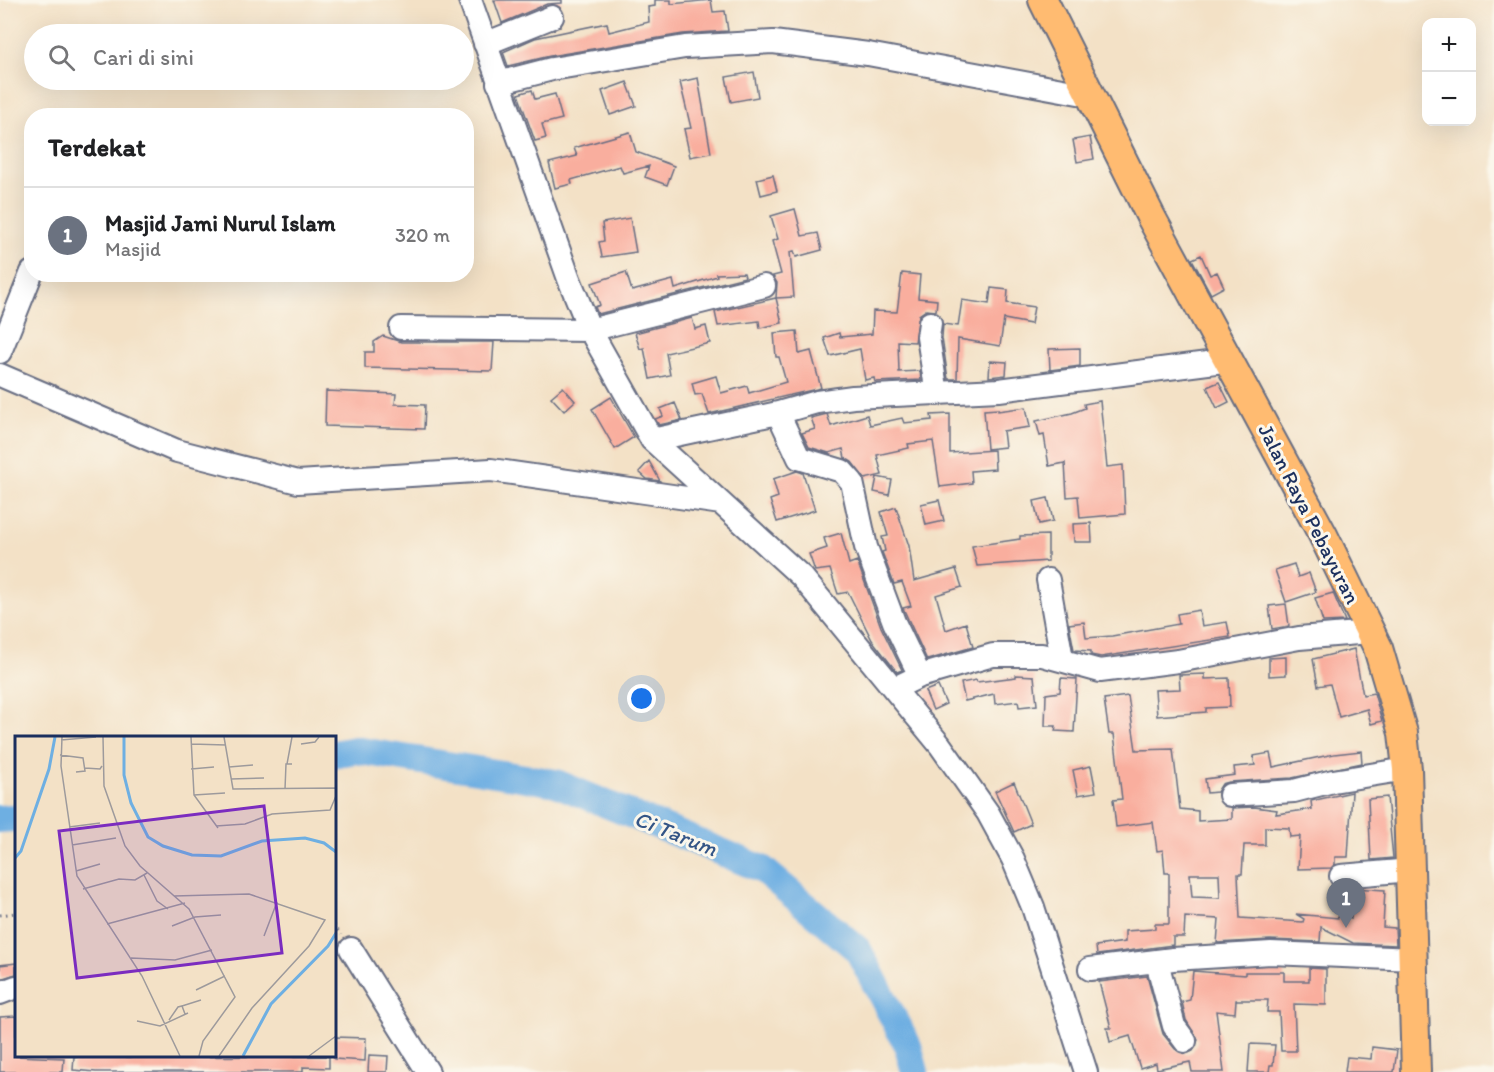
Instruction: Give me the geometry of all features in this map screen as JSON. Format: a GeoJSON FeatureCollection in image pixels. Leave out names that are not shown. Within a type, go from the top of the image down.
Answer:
{"type":"FeatureCollection","features":[{"type":"Feature","properties":{"kind":"main road","name":"Jalan Raya Pebayuran"},"geometry":{"type":"LineString","coordinates":[[1043,0],[1151,217],[1231,360],[1323,535],[1378,648],[1403,733],[1407,769],[1416,1072]]}},
{"type":"Feature","properties":{"kind":"street"},"geometry":{"type":"LineString","coordinates":[[470,0],[498,83],[590,330],[652,440],[802,577],[940,745],[988,813],[1013,859],[1051,959],[1086,1072]]}},
{"type":"Feature","properties":{"kind":"street"},"geometry":{"type":"LineString","coordinates":[[485,44],[552,17]]}},
{"type":"Feature","properties":{"kind":"street"},"geometry":{"type":"LineString","coordinates":[[498,83],[552,69],[674,49],[773,42],[868,54],[1089,95]]}},
{"type":"Feature","properties":{"kind":"street"},"geometry":{"type":"LineString","coordinates":[[0,352],[28,282]]}},
{"type":"Feature","properties":{"kind":"street"},"geometry":{"type":"LineString","coordinates":[[401,328],[590,330],[764,286]]}},
{"type":"Feature","properties":{"kind":"street"},"geometry":{"type":"LineString","coordinates":[[930,323],[928,337],[937,394]]}},
{"type":"Feature","properties":{"kind":"street"},"geometry":{"type":"LineString","coordinates":[[652,440],[778,413],[817,402],[1020,387],[1181,369],[1231,360]]}},
{"type":"Feature","properties":{"kind":"street"},"geometry":{"type":"LineString","coordinates":[[0,375],[177,451],[304,483],[491,470],[721,503]]}},
{"type":"Feature","properties":{"kind":"street"},"geometry":{"type":"LineString","coordinates":[[778,413],[799,458],[838,470],[846,474],[852,482],[866,548],[894,622],[920,676]]}},
{"type":"Feature","properties":{"kind":"street"},"geometry":{"type":"LineString","coordinates":[[1048,580],[1062,659]]}},
{"type":"Feature","properties":{"kind":"street"},"geometry":{"type":"LineString","coordinates":[[895,688],[920,676],[993,654],[1042,655],[1100,671],[1136,668],[1299,638],[1370,632]]}},
{"type":"Feature","properties":{"kind":"street"},"geometry":{"type":"LineString","coordinates":[[1230,795],[1294,791],[1333,781],[1407,769]]}},
{"type":"Feature","properties":{"kind":"street"},"geometry":{"type":"LineString","coordinates":[[1341,876],[1411,870]]}},
{"type":"Feature","properties":{"kind":"street"},"geometry":{"type":"LineString","coordinates":[[1090,969],[1173,959],[1271,953],[1414,958]]}},
{"type":"Feature","properties":{"kind":"street"},"geometry":{"type":"LineString","coordinates":[[349,957],[428,1072]]}},
{"type":"Feature","properties":{"kind":"street"},"geometry":{"type":"LineString","coordinates":[[1157,962],[1174,1026],[1185,1041]]}},
{"type":"Feature","properties":{"kind":"street"},"geometry":{"type":"LineString","coordinates":[[0,993],[15,987]]}},
{"type":"Feature","properties":{"kind":"path"},"geometry":{"type":"LineString","coordinates":[[0,915],[15,913]]}},
{"type":"Feature","properties":{"kind":"building"},"geometry":{"type":"Polygon","coordinates":[[[494,0],[562,0],[562,3],[547,4],[502,23],[494,0]]]}},
{"type":"Feature","properties":{"kind":"building"},"geometry":{"type":"Polygon","coordinates":[[[655,0],[671,0],[671,4],[711,0],[713,12],[725,11],[728,31],[683,34],[550,56],[508,66],[503,52],[535,38],[607,23],[609,32],[649,22],[648,7],[655,6],[655,0]]]}},
{"type":"Feature","properties":{"kind":"building"},"geometry":{"type":"Polygon","coordinates":[[[754,72],[758,97],[731,102],[726,77],[754,72]]]}},
{"type":"Feature","properties":{"kind":"building"},"geometry":{"type":"Polygon","coordinates":[[[698,78],[711,153],[690,157],[684,129],[691,128],[680,82],[698,78]]]}},
{"type":"Feature","properties":{"kind":"building"},"geometry":{"type":"Polygon","coordinates":[[[627,82],[636,106],[610,115],[602,91],[627,82]]]}},
{"type":"Feature","properties":{"kind":"building"},"geometry":{"type":"Polygon","coordinates":[[[532,90],[535,99],[555,94],[562,119],[542,124],[546,138],[535,141],[518,94],[532,90]]]}},
{"type":"Feature","properties":{"kind":"building"},"geometry":{"type":"Polygon","coordinates":[[[630,132],[636,152],[674,166],[667,185],[645,177],[649,166],[623,173],[620,166],[571,180],[572,184],[555,188],[549,163],[577,156],[574,148],[630,132]]]}},
{"type":"Feature","properties":{"kind":"building"},"geometry":{"type":"Polygon","coordinates":[[[1090,137],[1094,159],[1077,162],[1073,140],[1090,137]]]}},
{"type":"Feature","properties":{"kind":"building"},"geometry":{"type":"Polygon","coordinates":[[[773,175],[777,191],[761,195],[757,179],[773,175]]]}},
{"type":"Feature","properties":{"kind":"building"},"geometry":{"type":"Polygon","coordinates":[[[795,209],[802,236],[818,233],[822,250],[796,257],[794,251],[790,252],[794,297],[776,298],[777,283],[773,276],[781,274],[772,241],[778,239],[771,216],[795,209]]]}},
{"type":"Feature","properties":{"kind":"building"},"geometry":{"type":"Polygon","coordinates":[[[630,218],[636,252],[602,257],[599,242],[604,241],[602,223],[630,218]]]}},
{"type":"Feature","properties":{"kind":"building"},"geometry":{"type":"Polygon","coordinates":[[[1201,255],[1210,275],[1217,272],[1224,287],[1211,294],[1192,259],[1201,255]]]}},
{"type":"Feature","properties":{"kind":"building"},"geometry":{"type":"Polygon","coordinates":[[[626,272],[632,291],[673,280],[675,289],[717,276],[716,274],[744,273],[745,277],[598,314],[595,307],[600,305],[592,283],[626,272]]]}},
{"type":"Feature","properties":{"kind":"building"},"geometry":{"type":"Polygon","coordinates":[[[902,273],[920,275],[918,298],[937,300],[936,311],[926,310],[919,315],[915,342],[898,341],[899,372],[920,371],[921,380],[875,382],[874,378],[865,380],[860,349],[830,356],[824,338],[839,333],[840,337],[872,334],[873,311],[897,312],[902,273]]]}},
{"type":"Feature","properties":{"kind":"building"},"geometry":{"type":"Polygon","coordinates":[[[991,288],[1008,290],[1007,303],[1034,307],[1031,324],[1004,319],[1000,346],[958,339],[957,379],[948,379],[942,337],[943,324],[958,326],[962,300],[989,304],[991,288]]]}},
{"type":"Feature","properties":{"kind":"building"},"geometry":{"type":"Polygon","coordinates":[[[776,298],[782,323],[760,328],[759,321],[718,326],[715,312],[776,298]]]}},
{"type":"Feature","properties":{"kind":"building"},"geometry":{"type":"Polygon","coordinates":[[[692,318],[695,329],[706,326],[710,343],[666,353],[670,375],[650,379],[644,348],[640,349],[635,333],[692,318]]]}},
{"type":"Feature","properties":{"kind":"building"},"geometry":{"type":"Polygon","coordinates":[[[797,331],[799,354],[811,351],[821,388],[709,414],[702,394],[695,395],[692,383],[716,376],[721,393],[747,386],[749,393],[786,382],[779,357],[776,357],[774,333],[797,331]]]}},
{"type":"Feature","properties":{"kind":"building"},"geometry":{"type":"Polygon","coordinates":[[[383,336],[401,342],[494,342],[492,371],[365,368],[365,352],[374,352],[374,342],[383,336]]]}},
{"type":"Feature","properties":{"kind":"building"},"geometry":{"type":"Polygon","coordinates":[[[1080,348],[1080,366],[1050,370],[1049,349],[1080,348]]]}},
{"type":"Feature","properties":{"kind":"building"},"geometry":{"type":"Polygon","coordinates":[[[990,361],[1007,362],[1006,375],[989,377],[990,361]]]}},
{"type":"Feature","properties":{"kind":"building"},"geometry":{"type":"Polygon","coordinates":[[[1219,382],[1229,402],[1217,408],[1207,387],[1219,382]]]}},
{"type":"Feature","properties":{"kind":"building"},"geometry":{"type":"Polygon","coordinates":[[[563,387],[575,401],[564,411],[551,397],[563,387]]]}},
{"type":"Feature","properties":{"kind":"building"},"geometry":{"type":"Polygon","coordinates":[[[326,391],[396,394],[395,404],[425,405],[424,429],[325,426],[326,391]]]}},
{"type":"Feature","properties":{"kind":"building"},"geometry":{"type":"Polygon","coordinates":[[[611,397],[634,437],[615,449],[592,409],[611,397]]]}},
{"type":"Feature","properties":{"kind":"building"},"geometry":{"type":"Polygon","coordinates":[[[1100,401],[1107,467],[1123,465],[1125,514],[1080,518],[1078,496],[1067,497],[1065,463],[1049,466],[1044,435],[1040,436],[1036,421],[1072,413],[1085,408],[1084,404],[1100,401]]]}},
{"type":"Feature","properties":{"kind":"building"},"geometry":{"type":"Polygon","coordinates":[[[675,403],[682,420],[659,425],[655,419],[663,416],[660,409],[675,403]]]}},
{"type":"Feature","properties":{"kind":"building"},"geometry":{"type":"Polygon","coordinates":[[[1026,407],[1030,427],[1003,431],[1005,447],[987,449],[984,410],[998,409],[998,411],[1026,407]]]}},
{"type":"Feature","properties":{"kind":"building"},"geometry":{"type":"Polygon","coordinates":[[[827,414],[831,426],[867,415],[870,425],[902,418],[904,423],[932,420],[931,415],[950,414],[950,453],[994,450],[995,469],[971,471],[972,483],[940,487],[933,441],[908,444],[909,448],[877,455],[882,475],[865,479],[852,462],[845,458],[843,449],[829,453],[809,447],[802,433],[815,429],[811,418],[827,414]]]}},
{"type":"Feature","properties":{"kind":"building"},"geometry":{"type":"Polygon","coordinates":[[[649,461],[660,481],[647,479],[639,472],[649,461]]]}},
{"type":"Feature","properties":{"kind":"building"},"geometry":{"type":"Polygon","coordinates":[[[797,471],[803,473],[815,510],[777,522],[770,500],[778,497],[773,479],[797,471]]]}},
{"type":"Feature","properties":{"kind":"building"},"geometry":{"type":"Polygon","coordinates":[[[877,477],[892,480],[889,495],[874,492],[877,477]]]}},
{"type":"Feature","properties":{"kind":"building"},"geometry":{"type":"Polygon","coordinates":[[[1048,498],[1053,521],[1039,524],[1034,501],[1048,498]]]}},
{"type":"Feature","properties":{"kind":"building"},"geometry":{"type":"Polygon","coordinates":[[[939,500],[944,521],[926,525],[921,504],[939,500]]]}},
{"type":"Feature","properties":{"kind":"building"},"geometry":{"type":"Polygon","coordinates":[[[896,507],[909,546],[914,581],[956,569],[962,587],[936,595],[946,630],[966,623],[973,647],[927,660],[903,608],[911,606],[902,582],[894,584],[882,552],[885,551],[882,537],[888,536],[881,512],[896,507]]]}},
{"type":"Feature","properties":{"kind":"building"},"geometry":{"type":"Polygon","coordinates":[[[1091,523],[1092,542],[1074,542],[1073,524],[1091,523]]]}},
{"type":"Feature","properties":{"kind":"building"},"geometry":{"type":"Polygon","coordinates":[[[841,533],[849,564],[857,561],[881,627],[902,670],[897,672],[872,640],[848,592],[838,594],[830,569],[815,571],[809,554],[827,548],[824,538],[841,533]]]}},
{"type":"Feature","properties":{"kind":"building"},"geometry":{"type":"Polygon","coordinates":[[[1048,535],[1048,561],[977,566],[972,546],[1020,539],[1020,536],[1048,535]]]}},
{"type":"Feature","properties":{"kind":"building"},"geometry":{"type":"Polygon","coordinates":[[[1294,564],[1298,577],[1309,573],[1316,592],[1286,602],[1275,570],[1294,564]]]}},
{"type":"Feature","properties":{"kind":"building"},"geometry":{"type":"Polygon","coordinates":[[[1333,593],[1345,621],[1323,622],[1315,598],[1333,593]]]}},
{"type":"Feature","properties":{"kind":"building"},"geometry":{"type":"Polygon","coordinates":[[[1286,604],[1289,626],[1272,629],[1269,606],[1286,604]]]}},
{"type":"Feature","properties":{"kind":"building"},"geometry":{"type":"Polygon","coordinates":[[[1199,610],[1202,626],[1227,622],[1230,637],[1101,657],[1091,655],[1091,651],[1074,650],[1069,624],[1084,622],[1086,638],[1112,636],[1179,624],[1177,614],[1199,610]]]}},
{"type":"Feature","properties":{"kind":"building"},"geometry":{"type":"Polygon","coordinates":[[[1354,649],[1363,695],[1374,693],[1382,721],[1371,724],[1367,709],[1339,717],[1330,684],[1318,686],[1313,659],[1354,649]]]}},
{"type":"Feature","properties":{"kind":"building"},"geometry":{"type":"Polygon","coordinates":[[[1286,657],[1286,675],[1269,676],[1269,658],[1286,657]]]}},
{"type":"Feature","properties":{"kind":"building"},"geometry":{"type":"Polygon","coordinates":[[[1205,674],[1205,679],[1229,678],[1230,707],[1206,708],[1206,712],[1157,716],[1155,690],[1180,689],[1179,675],[1205,674]]]}},
{"type":"Feature","properties":{"kind":"building"},"geometry":{"type":"Polygon","coordinates":[[[1016,675],[1034,676],[1037,705],[1019,707],[1018,701],[995,704],[994,694],[965,701],[961,683],[1016,677],[1016,675]]]}},
{"type":"Feature","properties":{"kind":"building"},"geometry":{"type":"Polygon","coordinates":[[[1061,678],[1077,679],[1074,732],[1055,731],[1056,726],[1045,726],[1046,694],[1060,692],[1061,678]]]}},
{"type":"Feature","properties":{"kind":"building"},"geometry":{"type":"Polygon","coordinates":[[[938,686],[946,704],[933,710],[925,691],[938,686]]]}},
{"type":"Feature","properties":{"kind":"building"},"geometry":{"type":"Polygon","coordinates":[[[1128,696],[1136,750],[1173,749],[1180,809],[1198,811],[1198,821],[1232,819],[1232,808],[1254,807],[1277,810],[1276,814],[1312,809],[1311,801],[1352,792],[1348,857],[1335,857],[1335,864],[1331,868],[1298,869],[1300,836],[1290,837],[1289,828],[1265,827],[1265,845],[1244,845],[1242,874],[1238,874],[1240,918],[1303,922],[1304,919],[1296,914],[1338,918],[1340,913],[1351,919],[1354,888],[1385,890],[1383,927],[1395,928],[1396,945],[1353,943],[1321,927],[1320,942],[1270,940],[1217,943],[1219,919],[1185,917],[1184,937],[1173,937],[1173,945],[1097,955],[1096,946],[1125,942],[1125,931],[1155,929],[1155,924],[1169,924],[1169,873],[1165,873],[1163,850],[1157,851],[1153,822],[1116,827],[1113,800],[1122,799],[1114,734],[1109,734],[1104,699],[1128,696]],[[1190,874],[1192,897],[1220,898],[1219,874],[1190,874]]]}},
{"type":"Feature","properties":{"kind":"building"},"geometry":{"type":"Polygon","coordinates":[[[1361,751],[1362,763],[1292,778],[1229,782],[1222,784],[1217,792],[1207,793],[1205,779],[1235,775],[1234,767],[1255,765],[1253,756],[1270,753],[1273,767],[1334,754],[1361,751]]]}},
{"type":"Feature","properties":{"kind":"building"},"geometry":{"type":"Polygon","coordinates":[[[1091,766],[1096,792],[1078,795],[1073,770],[1091,766]]]}},
{"type":"Feature","properties":{"kind":"building"},"geometry":{"type":"Polygon","coordinates":[[[1014,782],[1031,824],[1014,832],[995,791],[1014,782]]]}},
{"type":"Feature","properties":{"kind":"building"},"geometry":{"type":"Polygon","coordinates":[[[1387,797],[1393,858],[1371,860],[1368,799],[1387,797]]]}},
{"type":"Feature","properties":{"kind":"building"},"geometry":{"type":"Polygon","coordinates":[[[15,963],[15,974],[0,979],[0,965],[15,963]]]}},
{"type":"Feature","properties":{"kind":"building"},"geometry":{"type":"Polygon","coordinates":[[[1309,968],[1326,969],[1326,1005],[1294,1004],[1296,1051],[1281,1051],[1279,1012],[1267,1012],[1268,1000],[1236,1000],[1235,1013],[1216,1011],[1224,1072],[1192,1072],[1190,1062],[1157,1069],[1156,1063],[1140,1068],[1130,1036],[1110,1042],[1107,1028],[1111,1028],[1099,982],[1147,976],[1163,1034],[1175,1049],[1186,1054],[1193,1051],[1198,1040],[1186,1020],[1182,1002],[1190,1000],[1193,971],[1245,975],[1245,972],[1284,972],[1284,981],[1309,981],[1309,968]]]}},
{"type":"Feature","properties":{"kind":"building"},"geometry":{"type":"Polygon","coordinates":[[[15,1016],[15,1057],[64,1058],[63,1072],[0,1072],[0,1017],[15,1016]]]}},
{"type":"Feature","properties":{"kind":"building"},"geometry":{"type":"Polygon","coordinates":[[[336,1037],[366,1038],[365,1061],[334,1059],[336,1057],[336,1037]]]}},
{"type":"Feature","properties":{"kind":"building"},"geometry":{"type":"Polygon","coordinates":[[[1250,1044],[1275,1045],[1273,1065],[1270,1065],[1269,1072],[1248,1072],[1250,1044]]]}},
{"type":"Feature","properties":{"kind":"building"},"geometry":{"type":"Polygon","coordinates":[[[1372,1047],[1397,1050],[1394,1072],[1345,1072],[1347,1057],[1371,1059],[1372,1047]]]}},
{"type":"Feature","properties":{"kind":"building"},"geometry":{"type":"Polygon","coordinates":[[[369,1055],[388,1056],[387,1072],[368,1072],[369,1055]]]}},
{"type":"Feature","properties":{"kind":"building"},"geometry":{"type":"Polygon","coordinates":[[[74,1057],[329,1057],[329,1068],[303,1067],[303,1072],[73,1070],[74,1057]]]}},
{"type":"Feature","properties":{"kind":"waterway","name":"Ci Tarum"},"geometry":{"type":"LineString","coordinates":[[336,754],[355,750],[556,783],[762,869],[858,950],[908,1046],[915,1072]]}},
{"type":"Feature","properties":{"kind":"waterway","name":"Ci Tarum"},"geometry":{"type":"LineString","coordinates":[[0,819],[15,818]]}},
{"type":"Feature","properties":{"kind":"place","name":"Masjid Jami Nurul Islam"},"geometry":{"type":"Point","coordinates":[1346,928]}}]}
